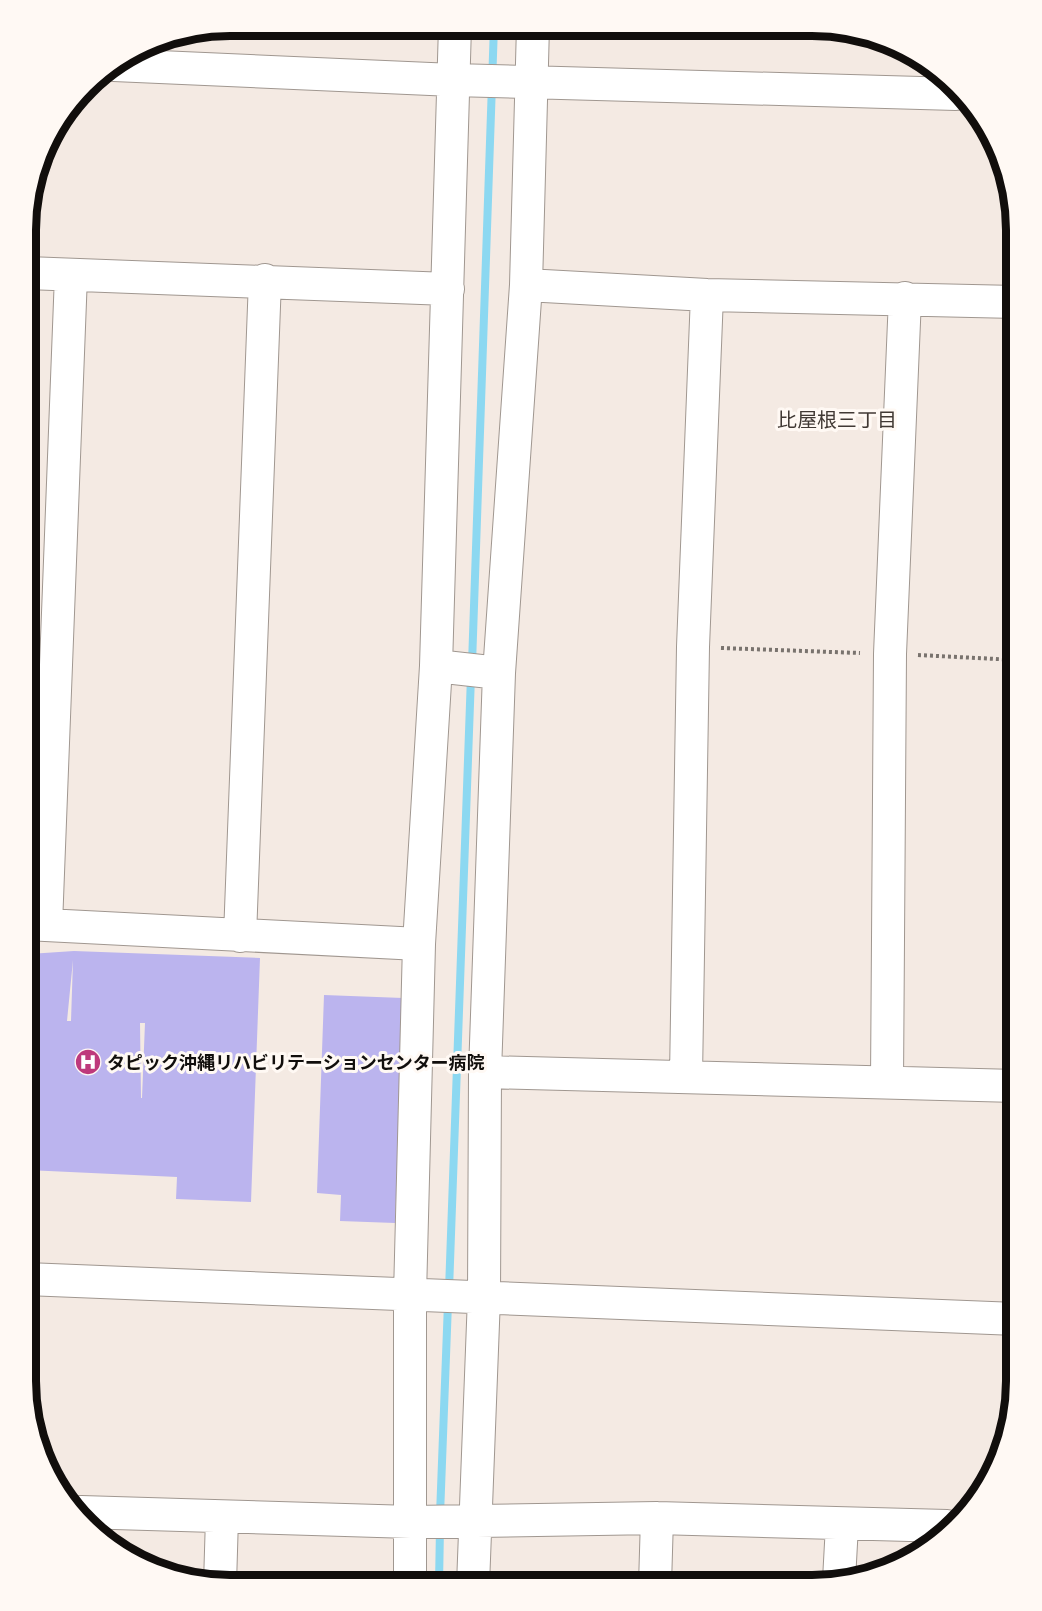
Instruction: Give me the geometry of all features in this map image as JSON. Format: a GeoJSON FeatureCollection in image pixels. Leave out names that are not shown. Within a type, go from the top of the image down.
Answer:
{"type":"FeatureCollection","features":[{"type":"Feature","properties":{"kind":"street"},"geometry":{"type":"LineString","coordinates":[[411,1575],[416,1522],[419,1295],[419,944],[436,666],[448,289],[463,80],[456,36]]}},
{"type":"Feature","properties":{"kind":"street"},"geometry":{"type":"LineString","coordinates":[[473,1575],[478,1297],[499,673],[526,285],[522,80],[531,36]]}},
{"type":"Feature","properties":{"kind":"street"},"geometry":{"type":"LineString","coordinates":[[128,66],[463,80],[950,94]]}},
{"type":"Feature","properties":{"kind":"street"},"geometry":{"type":"LineString","coordinates":[[36,273],[265,280],[448,289]]}},
{"type":"Feature","properties":{"kind":"street"},"geometry":{"type":"LineString","coordinates":[[71,275],[36,925],[419,944]]}},
{"type":"Feature","properties":{"kind":"street"},"geometry":{"type":"LineString","coordinates":[[240,936],[265,280]]}},
{"type":"Feature","properties":{"kind":"street"},"geometry":{"type":"LineString","coordinates":[[526,285],[707,295],[1006,302]]}},
{"type":"Feature","properties":{"kind":"street"},"geometry":{"type":"LineString","coordinates":[[686,1077],[693,647],[707,295]]}},
{"type":"Feature","properties":{"kind":"street"},"geometry":{"type":"LineString","coordinates":[[887,1082],[890,654],[904,298]]}},
{"type":"Feature","properties":{"kind":"street"},"geometry":{"type":"LineString","coordinates":[[436,666],[499,673]]}},
{"type":"Feature","properties":{"kind":"street"},"geometry":{"type":"LineString","coordinates":[[485,1072],[1006,1086]]}},
{"type":"Feature","properties":{"kind":"street"},"geometry":{"type":"LineString","coordinates":[[36,1280],[1006,1319]]}},
{"type":"Feature","properties":{"kind":"street"},"geometry":{"type":"LineString","coordinates":[[88,1512],[416,1522],[657,1518],[842,1525],[940,1526]]}},
{"type":"Feature","properties":{"kind":"street"},"geometry":{"type":"LineString","coordinates":[[220,1574],[222,1518]]}},
{"type":"Feature","properties":{"kind":"street"},"geometry":{"type":"LineString","coordinates":[[655,1575],[657,1518]]}},
{"type":"Feature","properties":{"kind":"street"},"geometry":{"type":"LineString","coordinates":[[839,1573],[842,1525]]}},
{"type":"Feature","properties":{"kind":"path"},"geometry":{"type":"LineString","coordinates":[[693,647],[1006,660]]}},
{"type":"Feature","properties":{"kind":"building"},"geometry":{"type":"Polygon","coordinates":[[[74,951],[260,958],[251,1202],[176,1199],[177,1177],[36,1170],[36,954],[74,951]],[[73,960],[67,1021],[71,1021],[73,960]],[[140,1023],[141,1098],[142,1098],[145,1023],[140,1023]]]}},
{"type":"Feature","properties":{"kind":"building"},"geometry":{"type":"Polygon","coordinates":[[[324,995],[403,998],[395,1223],[340,1221],[341,1195],[317,1193],[324,995]]]}},
{"type":"Feature","properties":{"kind":"waterway"},"geometry":{"type":"LineString","coordinates":[[472,664],[494,36]]}},
{"type":"Feature","properties":{"kind":"waterway"},"geometry":{"type":"LineString","coordinates":[[449,1290],[471,676]]}},
{"type":"Feature","properties":{"kind":"waterway"},"geometry":{"type":"LineString","coordinates":[[440,1515],[448,1303]]}},
{"type":"Feature","properties":{"kind":"waterway"},"geometry":{"type":"LineString","coordinates":[[439,1575],[440,1528]]}},
{"type":"Feature","properties":{"kind":"place","name":"タピック沖縄リハビリテーションセンター病院"},"geometry":{"type":"Point","coordinates":[88,1062]}},
{"type":"Feature","properties":{"kind":"district","name":"比屋根三丁目"},"geometry":{"type":"Point","coordinates":[837,419]}}]}
